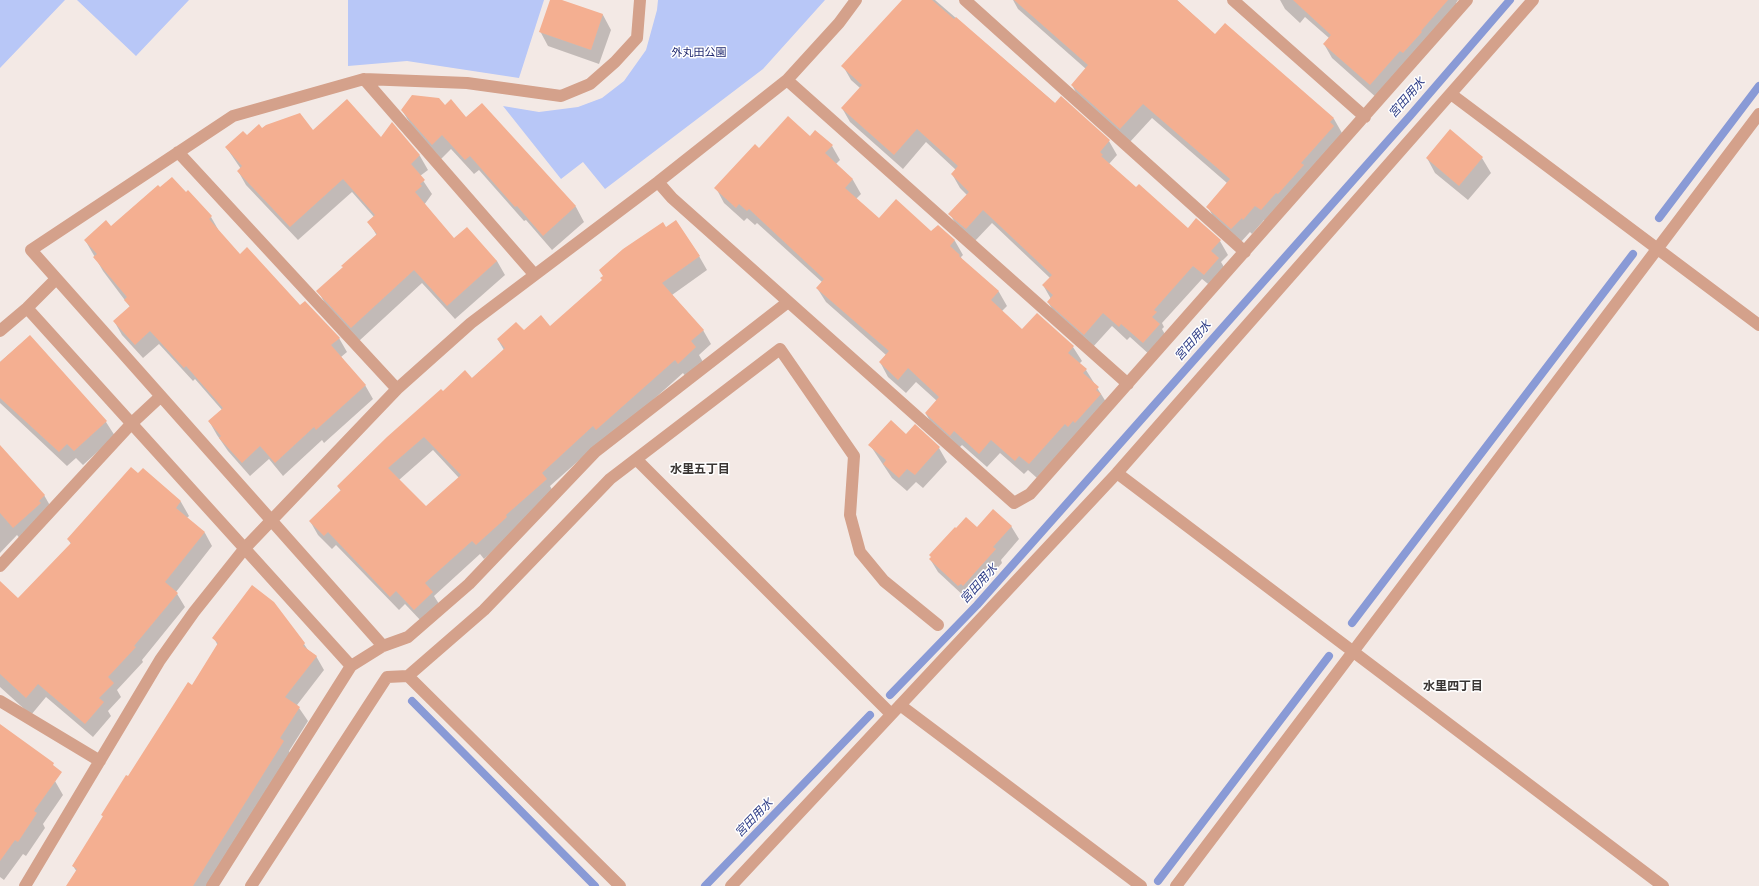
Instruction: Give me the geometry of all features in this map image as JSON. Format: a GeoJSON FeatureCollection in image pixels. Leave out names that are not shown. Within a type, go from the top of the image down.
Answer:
{"type":"FeatureCollection","features":[{"type":"Feature","properties":{"kind":"street"},"geometry":{"type":"LineString","coordinates":[[383,646],[31,250],[234,116],[364,79],[467,83],[561,96],[590,84],[615,62],[637,38],[640,0]]}},
{"type":"Feature","properties":{"kind":"street"},"geometry":{"type":"LineString","coordinates":[[25,886],[160,660],[194,612],[245,548],[271,520],[397,389],[471,323],[658,182],[787,80],[839,23],[856,0]]}},
{"type":"Feature","properties":{"kind":"street"},"geometry":{"type":"LineString","coordinates":[[965,0],[1245,252]]}},
{"type":"Feature","properties":{"kind":"street"},"geometry":{"type":"LineString","coordinates":[[1233,0],[1365,117]]}},
{"type":"Feature","properties":{"kind":"street"},"geometry":{"type":"LineString","coordinates":[[658,182],[672,198],[1014,503],[1030,494],[1467,0]]}},
{"type":"Feature","properties":{"kind":"street"},"geometry":{"type":"LineString","coordinates":[[731,886],[1118,473],[1533,0]]}},
{"type":"Feature","properties":{"kind":"street"},"geometry":{"type":"LineString","coordinates":[[364,79],[534,274]]}},
{"type":"Feature","properties":{"kind":"street"},"geometry":{"type":"LineString","coordinates":[[787,80],[1128,384]]}},
{"type":"Feature","properties":{"kind":"street"},"geometry":{"type":"LineString","coordinates":[[1451,94],[1759,325]]}},
{"type":"Feature","properties":{"kind":"street"},"geometry":{"type":"LineString","coordinates":[[1176,886],[1759,114]]}},
{"type":"Feature","properties":{"kind":"street"},"geometry":{"type":"LineString","coordinates":[[178,152],[397,389]]}},
{"type":"Feature","properties":{"kind":"street"},"geometry":{"type":"LineString","coordinates":[[0,331],[27,308],[56,278]]}},
{"type":"Feature","properties":{"kind":"street"},"geometry":{"type":"LineString","coordinates":[[212,886],[352,666],[383,646],[408,637],[469,584],[595,452],[788,302]]}},
{"type":"Feature","properties":{"kind":"street"},"geometry":{"type":"LineString","coordinates":[[27,308],[352,666]]}},
{"type":"Feature","properties":{"kind":"street"},"geometry":{"type":"LineString","coordinates":[[251,886],[387,677],[408,676],[484,610],[610,479],[780,348],[854,456],[850,515],[860,552],[884,581],[938,625]]}},
{"type":"Feature","properties":{"kind":"street"},"geometry":{"type":"LineString","coordinates":[[0,566],[132,423],[161,396]]}},
{"type":"Feature","properties":{"kind":"street"},"geometry":{"type":"LineString","coordinates":[[636,459],[891,714]]}},
{"type":"Feature","properties":{"kind":"street"},"geometry":{"type":"LineString","coordinates":[[1118,473],[1663,886]]}},
{"type":"Feature","properties":{"kind":"street"},"geometry":{"type":"LineString","coordinates":[[408,676],[620,886]]}},
{"type":"Feature","properties":{"kind":"street"},"geometry":{"type":"LineString","coordinates":[[0,701],[100,761]]}},
{"type":"Feature","properties":{"kind":"street"},"geometry":{"type":"LineString","coordinates":[[900,705],[1141,886]]}},
{"type":"Feature","properties":{"kind":"green space"},"geometry":{"type":"Polygon","coordinates":[[[0,0],[65,0],[0,68],[0,0]]]}},
{"type":"Feature","properties":{"kind":"green space"},"geometry":{"type":"Polygon","coordinates":[[[77,0],[189,0],[136,56],[77,0]]]}},
{"type":"Feature","properties":{"kind":"green space"},"geometry":{"type":"Polygon","coordinates":[[[348,0],[544,0],[519,78],[407,61],[348,66],[348,0]]]}},
{"type":"Feature","properties":{"kind":"green space","name":"外丸田公園"},"geometry":{"type":"Polygon","coordinates":[[[658,0],[825,0],[763,69],[605,189],[583,162],[561,179],[503,106],[539,112],[578,107],[602,98],[624,81],[646,50],[657,10],[658,0]]]}},
{"type":"Feature","properties":{"kind":"building"},"geometry":{"type":"Polygon","coordinates":[[[550,0],[562,0],[603,14],[591,50],[539,32],[550,0]]]}},
{"type":"Feature","properties":{"kind":"building"},"geometry":{"type":"Polygon","coordinates":[[[902,0],[932,0],[954,19],[956,17],[1055,103],[1061,96],[1110,140],[1100,152],[1103,155],[1101,156],[1136,187],[1139,184],[1188,228],[1196,218],[1221,240],[1211,251],[1219,258],[1204,275],[1193,266],[1154,310],[1157,312],[1152,317],[1160,324],[1143,343],[1121,324],[1119,327],[1103,313],[1084,335],[1047,302],[1053,295],[1042,285],[1052,275],[983,210],[966,229],[948,214],[969,192],[951,174],[958,166],[917,129],[894,155],[841,108],[862,85],[841,66],[902,0]]]}},
{"type":"Feature","properties":{"kind":"building"},"geometry":{"type":"Polygon","coordinates":[[[1014,0],[1177,0],[1215,34],[1225,23],[1334,118],[1330,122],[1334,126],[1301,163],[1304,165],[1278,194],[1276,193],[1261,210],[1255,206],[1243,220],[1242,218],[1231,229],[1206,207],[1230,179],[1143,104],[1120,129],[1071,85],[1088,65],[1014,0]]]}},
{"type":"Feature","properties":{"kind":"building"},"geometry":{"type":"Polygon","coordinates":[[[1293,0],[1448,0],[1403,53],[1400,51],[1370,85],[1323,44],[1331,35],[1293,0]]]}},
{"type":"Feature","properties":{"kind":"building"},"geometry":{"type":"Polygon","coordinates":[[[412,95],[439,98],[445,105],[451,99],[466,117],[482,103],[576,206],[543,236],[470,156],[465,160],[442,135],[432,145],[401,110],[412,95]]]}},
{"type":"Feature","properties":{"kind":"building"},"geometry":{"type":"Polygon","coordinates":[[[347,99],[381,137],[392,122],[420,155],[411,164],[425,180],[420,184],[422,186],[415,192],[454,238],[467,227],[497,261],[447,306],[414,270],[351,328],[316,291],[377,234],[367,222],[375,215],[343,179],[290,227],[237,171],[242,166],[225,147],[243,131],[247,135],[259,124],[262,128],[266,125],[300,113],[313,130],[347,99]]]}},
{"type":"Feature","properties":{"kind":"building"},"geometry":{"type":"Polygon","coordinates":[[[788,116],[810,136],[815,130],[833,145],[825,153],[853,179],[845,188],[879,218],[896,199],[931,231],[938,225],[955,240],[950,246],[960,255],[959,256],[999,291],[991,300],[1022,329],[1037,313],[1074,346],[1068,353],[1087,369],[1083,373],[1099,387],[1096,390],[1101,394],[1075,423],[1073,421],[1068,427],[1065,424],[1029,464],[1019,456],[1015,461],[991,440],[979,454],[954,431],[950,436],[925,413],[939,397],[908,368],[898,380],[879,362],[889,351],[816,288],[824,279],[749,209],[747,211],[739,204],[736,208],[714,188],[755,144],[759,148],[788,116]]]}},
{"type":"Feature","properties":{"kind":"building"},"geometry":{"type":"Polygon","coordinates":[[[1450,129],[1483,157],[1459,186],[1426,158],[1450,129]]]}},
{"type":"Feature","properties":{"kind":"building"},"geometry":{"type":"Polygon","coordinates":[[[172,177],[186,192],[188,190],[212,216],[209,219],[240,254],[247,247],[300,305],[305,301],[340,338],[331,345],[366,385],[316,430],[314,427],[275,463],[260,446],[242,463],[219,438],[221,436],[208,421],[223,408],[186,366],[184,368],[150,331],[135,345],[113,321],[130,306],[124,300],[127,297],[93,257],[97,254],[84,240],[106,220],[111,226],[158,185],[160,187],[172,177]]]}},
{"type":"Feature","properties":{"kind":"building"},"geometry":{"type":"Polygon","coordinates":[[[676,220],[700,256],[662,283],[704,330],[691,341],[696,347],[678,364],[675,360],[596,430],[593,426],[542,473],[547,479],[506,515],[507,517],[476,545],[472,541],[425,583],[433,592],[414,610],[396,591],[390,597],[328,532],[324,536],[309,521],[341,490],[337,486],[387,437],[441,389],[443,391],[465,370],[472,378],[505,348],[497,339],[516,322],[524,330],[541,315],[550,326],[602,280],[600,278],[603,276],[599,270],[623,249],[663,222],[666,227],[676,220]],[[424,437],[388,468],[426,506],[461,475],[424,437]]]}},
{"type":"Feature","properties":{"kind":"building"},"geometry":{"type":"Polygon","coordinates":[[[30,335],[107,421],[74,451],[67,444],[59,452],[0,398],[0,362],[30,335]]]}},
{"type":"Feature","properties":{"kind":"building"},"geometry":{"type":"Polygon","coordinates":[[[891,420],[906,434],[915,424],[940,447],[915,475],[907,469],[899,478],[883,464],[886,460],[868,445],[891,420]]]}},
{"type":"Feature","properties":{"kind":"building"},"geometry":{"type":"Polygon","coordinates":[[[0,445],[45,495],[39,501],[41,503],[13,528],[0,513],[0,445]]]}},
{"type":"Feature","properties":{"kind":"building"},"geometry":{"type":"Polygon","coordinates":[[[131,467],[138,473],[143,468],[181,501],[176,508],[205,532],[165,582],[178,593],[134,646],[136,647],[108,677],[114,683],[99,698],[104,702],[85,724],[38,684],[26,698],[0,674],[0,581],[18,598],[71,543],[67,539],[131,467]]]}},
{"type":"Feature","properties":{"kind":"building"},"geometry":{"type":"Polygon","coordinates":[[[993,509],[1012,526],[993,547],[996,549],[963,586],[961,584],[958,586],[929,559],[931,557],[929,555],[966,517],[977,527],[993,509]]]}},
{"type":"Feature","properties":{"kind":"building"},"geometry":{"type":"Polygon","coordinates":[[[252,585],[274,602],[305,643],[303,646],[317,656],[285,697],[300,707],[280,738],[284,741],[193,886],[66,886],[77,869],[72,866],[103,816],[101,815],[126,775],[128,776],[188,682],[192,685],[218,643],[212,638],[252,585]]]}},
{"type":"Feature","properties":{"kind":"building"},"geometry":{"type":"Polygon","coordinates":[[[0,724],[54,763],[53,765],[62,772],[34,811],[37,813],[18,842],[15,840],[0,861],[0,724]]]}},
{"type":"Feature","properties":{"kind":"waterway","name":"宮田用水"},"geometry":{"type":"LineString","coordinates":[[890,695],[977,605],[1410,116],[1510,0]]}},
{"type":"Feature","properties":{"kind":"waterway"},"geometry":{"type":"LineString","coordinates":[[1659,218],[1759,86]]}},
{"type":"Feature","properties":{"kind":"waterway"},"geometry":{"type":"LineString","coordinates":[[1352,623],[1633,254]]}},
{"type":"Feature","properties":{"kind":"waterway"},"geometry":{"type":"LineString","coordinates":[[1158,881],[1329,656]]}},
{"type":"Feature","properties":{"kind":"waterway"},"geometry":{"type":"LineString","coordinates":[[412,701],[595,886]]}},
{"type":"Feature","properties":{"kind":"waterway","name":"宮田用水"},"geometry":{"type":"LineString","coordinates":[[705,886],[870,715]]}},
{"type":"Feature","properties":{"kind":"district","name":"水里五丁目"},"geometry":{"type":"Point","coordinates":[700,469]}},
{"type":"Feature","properties":{"kind":"district","name":"水里四丁目"},"geometry":{"type":"Point","coordinates":[1453,686]}}]}
